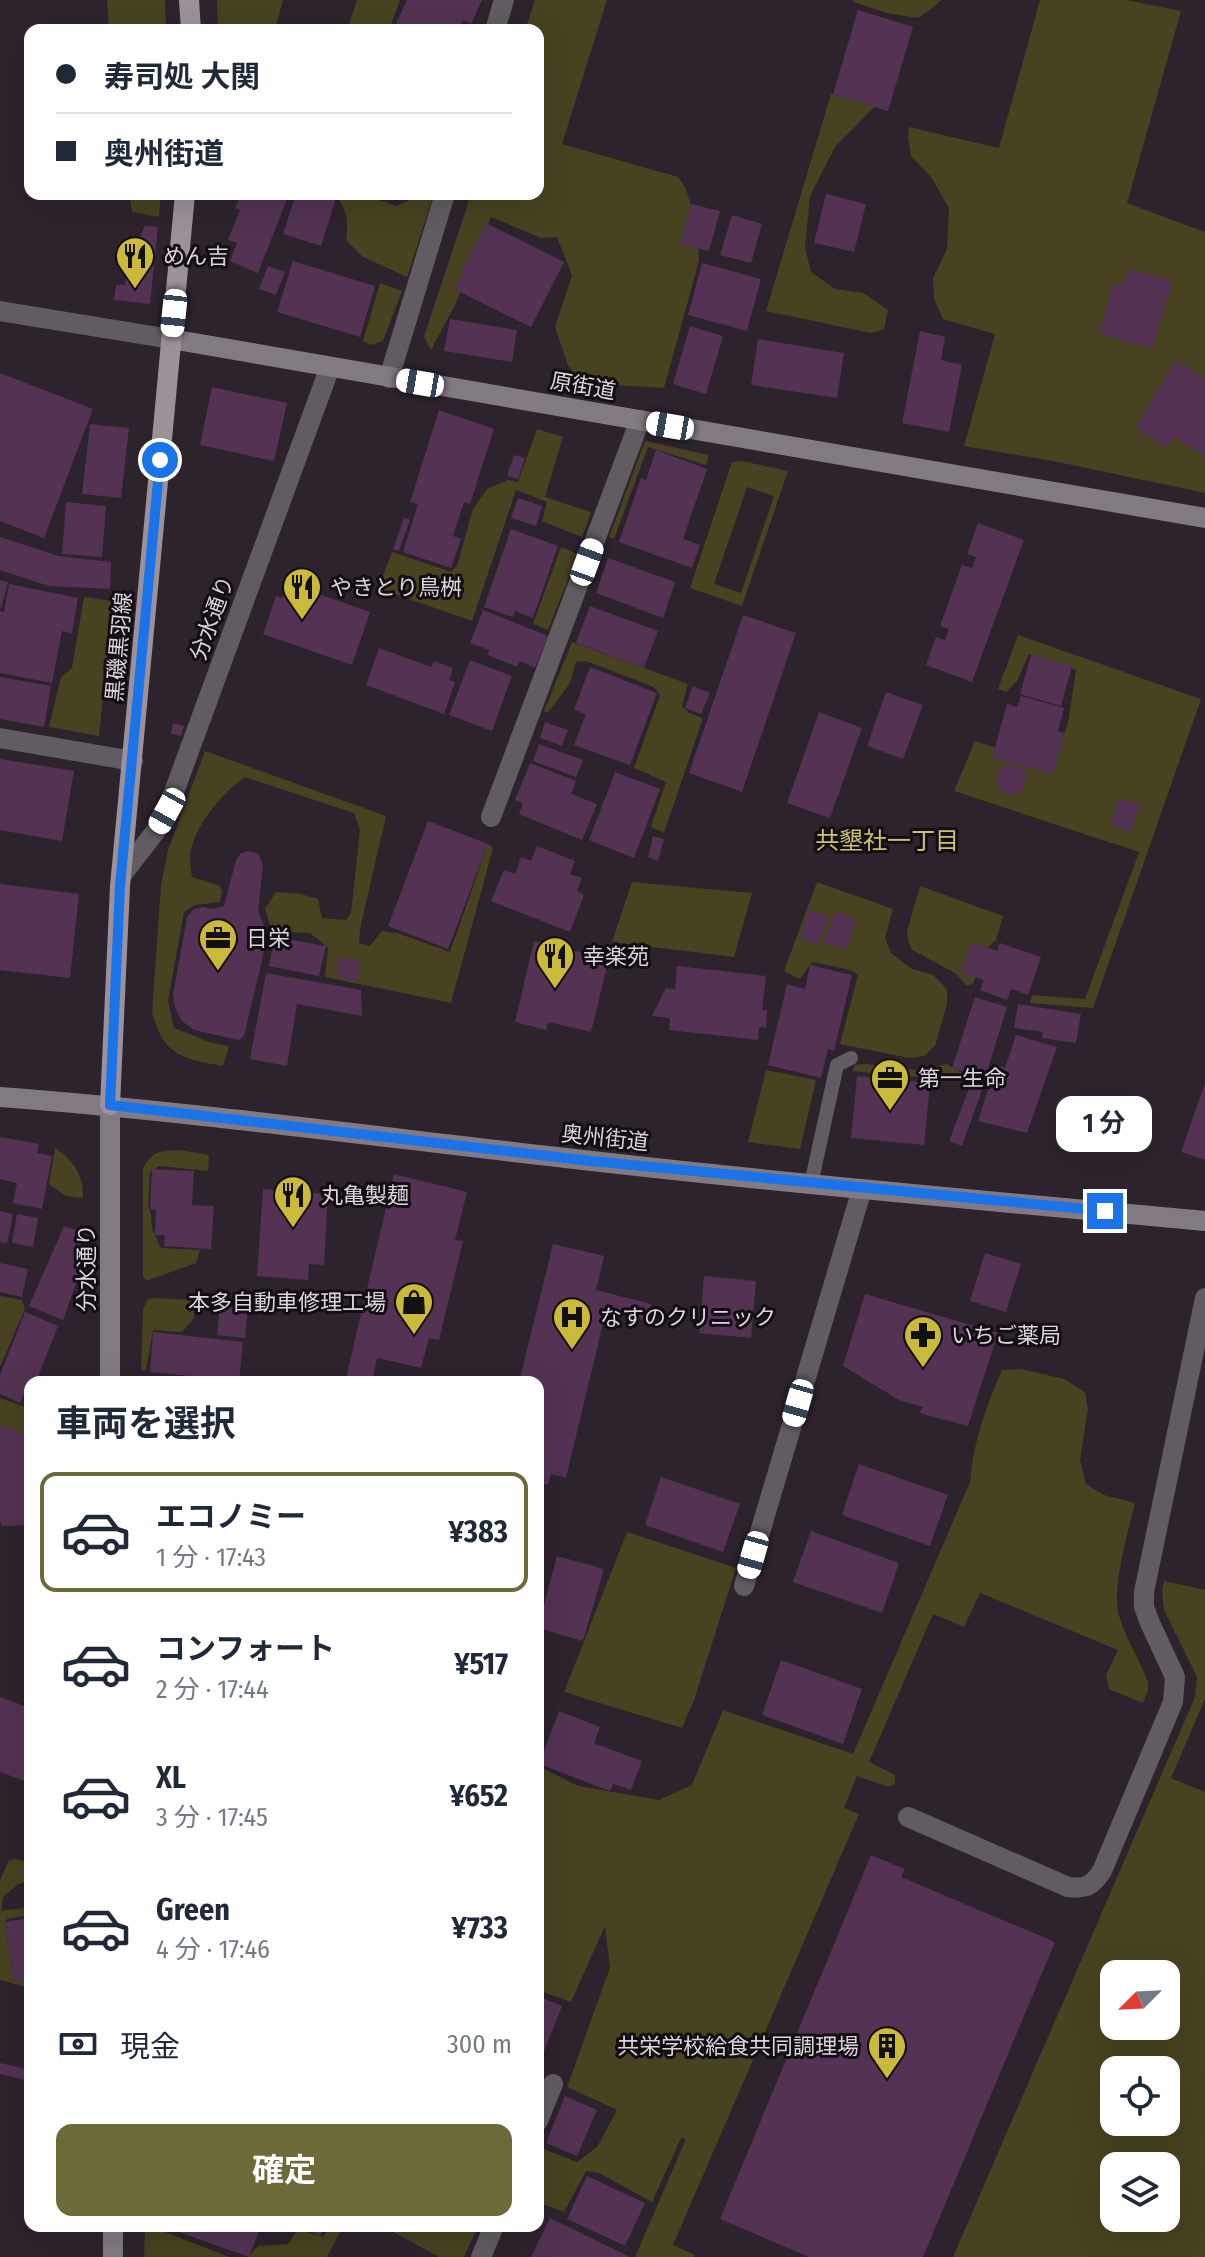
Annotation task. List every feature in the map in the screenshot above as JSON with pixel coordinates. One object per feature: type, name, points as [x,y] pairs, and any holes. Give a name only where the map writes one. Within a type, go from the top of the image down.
[{"type":"main road","points":[[189,0],[191,24]]},
{"type":"main road","name":"黒磯黒羽線","points":[[110,1105],[121,876],[184,200]]},
{"type":"street","points":[[497,24],[504,0]]},
{"type":"street","points":[[389,378],[443,200]]},
{"type":"street","name":"原街道","points":[[1,314],[171,339],[1205,518]]},
{"type":"street","name":"分水通り","points":[[121,876],[167,811],[330,367]]},
{"type":"street","points":[[491,817],[640,420]]},
{"type":"street","points":[[0,738],[133,761]]},
{"type":"street","name":"奥州街道","points":[[0,1097],[110,1105],[811,1184],[1205,1221]]},
{"type":"street","name":"分水通り","points":[[110,1105],[110,1376]]},
{"type":"street","points":[[744,1586],[862,1189]]},
{"type":"street","points":[[908,1817],[1068,1887],[1084,1889],[1093,1884],[1102,1871],[1173,1702],[1175,1677],[1144,1607],[1144,1592],[1205,1298]]},
{"type":"street","points":[[544,2106],[553,2084]]},
{"type":"street","points":[[113,2232],[113,2257]]},
{"type":"street","points":[[481,2257],[491,2232]]},
{"type":"lane","points":[[811,1184],[837,1065],[851,1058]]},
{"type":"shaded area","points":[[107,0],[165,0],[166,24],[109,24]]},
{"type":"shaded area","points":[[217,0],[283,0],[277,24],[218,24]]},
{"type":"shaded area","points":[[357,0],[400,0],[391,24],[349,24]]},
{"type":"shaded area","points":[[535,0],[607,0],[562,144],[678,177],[686,189],[697,226],[699,261],[664,388],[580,383],[568,365],[555,327],[572,275],[557,237],[541,238],[491,217],[455,305],[431,350],[424,337],[469,200],[544,200],[544,24],[527,24]]},
{"type":"shaded area","points":[[854,0],[941,0],[918,18],[887,13]]},
{"type":"shaded area","points":[[1040,0],[1126,0],[1181,11],[1127,203],[1205,232],[1205,493],[964,446],[995,334],[943,319],[934,299],[933,278],[947,249],[949,208],[931,177],[911,156],[909,127],[999,148]]},
{"type":"shaded area","points":[[831,94],[876,105],[835,147],[810,196],[805,248],[811,272],[835,289],[863,293],[888,310],[884,329],[871,333],[766,311]]},
{"type":"shaded area","points":[[130,200],[160,200],[159,217],[132,212]]},
{"type":"shaded area","points":[[338,200],[380,200],[396,206],[410,200],[432,200],[407,277],[363,257],[346,240],[346,215]]},
{"type":"shaded area","points":[[380,283],[402,291],[383,341],[370,345],[363,341]]},
{"type":"shaded area","points":[[537,429],[563,437],[545,497],[591,512],[582,537],[542,521],[547,502],[516,490],[472,621],[378,588],[392,552],[451,572],[457,566],[473,509],[487,489],[508,480],[518,482]]},
{"type":"shaded area","points":[[645,441],[709,455],[706,465],[648,447],[614,539],[609,537]]},
{"type":"shaded area","points":[[742,461],[788,471],[742,606],[690,588],[732,462]],"holes":[[[747,487],[774,496],[741,593],[714,584]]]},
{"type":"shaded area","points":[[561,547],[578,554],[548,630],[533,624]]},
{"type":"shaded area","points":[[84,597],[113,601],[99,736],[49,727],[61,677],[72,668]]},
{"type":"shaded area","points":[[1018,635],[1201,699],[1093,1008],[1030,1003],[1032,995],[1085,999],[1139,852],[954,791],[975,741],[1052,767],[1068,723],[1076,670],[1029,654],[1017,681],[1006,692],[998,689]]},
{"type":"shaded area","points":[[572,642],[688,684],[682,706],[689,713],[703,718],[664,833],[651,827],[666,782],[634,768],[660,695],[654,687],[586,661],[576,662],[570,683],[548,713],[544,711]]},
{"type":"shaded area","points":[[205,751],[386,816],[359,943],[370,946],[382,931],[397,933],[450,952],[488,844],[493,848],[451,1003],[325,977],[328,948],[310,933],[275,932],[271,928],[265,909],[276,892],[318,899],[322,918],[346,920],[351,913],[360,830],[354,813],[245,777],[210,812],[192,846],[192,877],[220,886],[222,892],[220,902],[195,905],[184,912],[168,1001],[174,1028],[212,1043],[229,1046],[223,1066],[197,1061],[169,1047],[152,1013],[161,885],[168,850]]},
{"type":"shaded area","points":[[632,882],[752,893],[734,957],[612,942]]},
{"type":"shaded area","points":[[817,882],[893,909],[885,938],[891,953],[912,969],[933,975],[947,989],[947,1004],[935,1046],[924,1056],[909,1058],[840,1044],[858,975],[850,970],[812,962],[800,979],[784,971]]},
{"type":"shaded area","points":[[920,886],[1003,916],[996,940],[981,954],[974,983],[967,986],[955,973],[912,950],[907,931]]},
{"type":"shaded area","points":[[947,1064],[982,1081],[852,1071],[855,1065],[917,1070]]},
{"type":"shaded area","points":[[766,1070],[816,1080],[800,1149],[748,1142]]},
{"type":"shaded area","points":[[55,1148],[76,1169],[82,1182],[83,1198],[66,1196],[49,1184]]},
{"type":"shaded area","points":[[180,1150],[209,1155],[208,1171],[159,1166],[150,1172],[148,1205],[152,1229],[161,1248],[200,1250],[196,1263],[146,1281],[143,1276],[143,1169],[157,1153]]},
{"type":"shaded area","points":[[0,1296],[22,1300],[25,1309],[0,1367]]},
{"type":"shaded area","points":[[148,1299],[194,1300],[194,1318],[182,1332],[153,1330],[146,1370],[141,1370],[143,1309]]},
{"type":"shaded area","points":[[1021,1369],[1064,1379],[1085,1392],[1088,1409],[1080,1460],[1086,1484],[1104,1495],[1135,1503],[1121,1562],[1117,1607],[1148,1682],[1143,1703],[1109,1689],[1106,1675],[1118,1650],[980,1593],[964,1627],[933,1614],[869,1762],[895,1775],[895,1784],[889,1787],[857,1776],[844,1808],[859,1814],[673,2245],[695,2255],[635,2257],[686,2139],[681,2138],[652,2202],[599,2173],[586,2171],[564,2212],[544,2204],[544,2149],[577,2162],[597,2147],[617,2110],[567,2087],[610,1968],[605,1926],[571,2002],[544,1992],[544,1769],[578,1786],[659,1800],[692,1785],[723,1710],[853,1754],[970,1482],[981,1425],[1002,1370]]},
{"type":"shaded area","points":[[0,1398],[24,1407],[24,1436],[0,1426]]},
{"type":"shaded area","points":[[627,1532],[736,1568],[694,1700],[682,1728],[564,1692]]},
{"type":"shaded area","points":[[1164,1581],[1205,1590],[1205,1699],[1171,1778],[1205,1792],[1205,2257],[953,2257],[1195,1697],[1197,1677],[1164,1610]]},
{"type":"shaded area","points":[[9,1860],[24,1861],[24,1882],[3,1897],[1,1911],[24,1908],[24,1916],[5,1922],[14,1981],[24,1980],[24,1986],[0,1980],[0,1880]]},
{"type":"shaded area","points":[[145,2232],[165,2232],[229,2257],[144,2257]]},
{"type":"shaded area","points":[[296,2232],[323,2237],[327,2232],[340,2232],[327,2257],[248,2257],[258,2246],[288,2244]]},
{"type":"shaded area","points":[[393,2232],[475,2232],[464,2257],[439,2257]]},
{"type":"building","points":[[407,0],[482,0],[471,24],[463,20],[461,24],[396,24]]},
{"type":"building","points":[[858,10],[913,27],[888,111],[833,94]]},
{"type":"building","points":[[826,194],[866,204],[854,252],[814,243]]},
{"type":"building","points":[[238,200],[287,200],[258,273],[230,261],[237,243],[228,240],[240,210],[235,208]]},
{"type":"building","points":[[294,200],[335,200],[321,246],[283,234]]},
{"type":"building","points":[[691,204],[720,211],[709,251],[680,244]]},
{"type":"building","points":[[732,215],[762,224],[751,263],[720,255]]},
{"type":"building","points":[[486,223],[564,262],[531,327],[454,289]]},
{"type":"building","points":[[145,226],[158,227],[150,304],[114,300],[116,285],[125,285],[129,259]]},
{"type":"building","points":[[293,261],[375,286],[360,337],[277,312]]},
{"type":"building","points":[[702,263],[761,279],[747,331],[688,315]]},
{"type":"building","points":[[268,266],[285,272],[276,295],[259,289]]},
{"type":"building","points":[[1129,268],[1172,281],[1152,349],[1099,333],[1114,283],[1124,286]]},
{"type":"building","points":[[450,319],[517,330],[512,362],[444,351]]},
{"type":"building","points":[[690,326],[723,336],[706,394],[673,384]]},
{"type":"building","points":[[920,331],[945,337],[941,360],[962,365],[949,432],[902,423]]},
{"type":"building","points":[[758,339],[844,353],[837,398],[751,385]]},
{"type":"building","points":[[1176,360],[1205,378],[1205,456],[1174,437],[1167,447],[1135,428]]},
{"type":"building","points":[[0,373],[93,409],[44,538],[0,521]]},
{"type":"building","points":[[212,387],[287,403],[274,461],[200,445]]},
{"type":"building","points":[[439,410],[494,429],[470,504],[464,502],[453,536],[461,539],[451,568],[403,552],[418,504],[410,502]]},
{"type":"building","points":[[90,424],[129,428],[121,498],[82,494]]},
{"type":"building","points":[[656,450],[707,469],[683,539],[700,545],[692,568],[619,542],[641,478],[646,480]]},
{"type":"building","points":[[514,455],[525,458],[518,479],[507,476]]},
{"type":"building","points":[[518,498],[542,506],[536,526],[511,518]]},
{"type":"building","points":[[66,502],[106,506],[102,557],[62,554]]},
{"type":"building","points":[[404,518],[410,520],[399,551],[393,549]]},
{"type":"building","points":[[978,523],[1024,540],[972,682],[926,665],[936,637],[945,640],[949,629],[940,626],[962,565],[972,568],[976,557],[967,554]]},
{"type":"building","points":[[511,529],[558,546],[533,618],[515,611],[513,617],[484,607]]},
{"type":"building","points":[[0,537],[59,556],[111,562],[110,589],[49,586],[0,570]]},
{"type":"building","points":[[608,558],[675,582],[663,618],[596,593]]},
{"type":"building","points":[[0,580],[8,582],[1,608],[0,607]]},
{"type":"building","points":[[287,583],[370,612],[352,665],[263,634],[276,596],[282,598]]},
{"type":"building","points":[[9,584],[78,598],[72,633],[62,631],[52,683],[0,673],[0,611],[4,612]]},
{"type":"building","points":[[590,606],[658,631],[644,668],[576,643]]},
{"type":"building","points":[[483,610],[548,636],[535,668],[520,661],[517,667],[488,655],[489,650],[470,643]]},
{"type":"building","points":[[743,615],[796,633],[742,792],[689,773]]},
{"type":"building","points":[[379,648],[431,667],[434,661],[453,668],[449,680],[455,682],[444,714],[366,685]]},
{"type":"building","points":[[1031,655],[1072,666],[1061,706],[1020,694]]},
{"type":"building","points":[[470,660],[512,676],[492,731],[449,715]]},
{"type":"building","points":[[590,667],[657,693],[630,765],[574,745],[586,714],[574,710]]},
{"type":"building","points":[[0,677],[51,686],[44,727],[0,719]]},
{"type":"building","points":[[693,686],[710,693],[701,714],[685,708]]},
{"type":"building","points":[[886,692],[923,705],[903,759],[867,746]]},
{"type":"building","points":[[1021,696],[1064,708],[1058,731],[1064,733],[1053,774],[992,758],[1007,704],[1017,707]]},
{"type":"building","points":[[819,712],[862,728],[830,818],[787,803]]},
{"type":"building","points":[[545,722],[568,730],[562,746],[540,738]]},
{"type":"building","points":[[173,723],[184,726],[181,736],[171,734]]},
{"type":"building","points":[[539,744],[583,760],[576,777],[533,761]]},
{"type":"building","points":[[0,759],[74,771],[62,841],[0,830]]},
{"type":"building","points":[[530,763],[576,781],[571,794],[597,804],[582,840],[519,814],[523,803],[515,800]]},
{"type":"building","points":[[1011,765],[1017,766],[1025,774],[1025,786],[1017,794],[1011,795],[1005,794],[997,786],[996,780],[997,774],[1005,766]]},
{"type":"building","points":[[615,772],[660,789],[634,858],[589,840]]},
{"type":"building","points":[[1119,798],[1140,805],[1131,832],[1110,825]]},
{"type":"building","points":[[428,821],[488,844],[448,949],[388,926]]},
{"type":"building","points":[[653,836],[664,839],[658,861],[648,857]]},
{"type":"building","points":[[537,846],[575,861],[570,874],[582,878],[577,891],[584,895],[570,932],[491,901],[504,870],[515,874],[521,857],[531,861]]},
{"type":"building","points":[[247,851],[258,853],[263,865],[258,912],[267,939],[244,1036],[239,1040],[194,1030],[182,1021],[173,995],[187,917],[194,909],[224,906],[236,860]]},
{"type":"building","points":[[0,884],[79,894],[70,978],[0,970]]},
{"type":"building","points":[[808,910],[828,915],[819,945],[800,939]]},
{"type":"building","points":[[835,911],[856,918],[846,950],[824,943]]},
{"type":"building","points":[[275,937],[326,946],[319,976],[269,966]]},
{"type":"building","points":[[534,941],[609,959],[591,1032],[548,1022],[546,1030],[515,1022]]},
{"type":"building","points":[[972,942],[997,951],[1000,943],[1041,957],[1028,995],[1011,989],[1007,1000],[980,990],[984,980],[961,972]]},
{"type":"building","points":[[339,957],[361,962],[357,981],[336,977]]},
{"type":"building","points":[[810,965],[852,975],[834,1051],[828,1049],[821,1078],[768,1065],[787,984],[805,989]]},
{"type":"building","points":[[677,966],[766,976],[762,1010],[767,1010],[766,1028],[759,1027],[758,1040],[669,1030],[670,1018],[652,1016],[666,988],[675,989]]},
{"type":"building","points":[[266,973],[361,990],[362,1016],[297,1004],[287,1066],[250,1059]]},
{"type":"building","points":[[975,997],[1007,1007],[985,1078],[952,1068]]},
{"type":"building","points":[[1018,1004],[1081,1014],[1076,1043],[1042,1038],[1043,1032],[1014,1028]]},
{"type":"building","points":[[1016,1035],[1057,1047],[1027,1133],[978,1121],[996,1065],[1005,1068]]},
{"type":"building","points":[[857,1076],[930,1083],[924,1145],[851,1138]]},
{"type":"building","points":[[1205,1083],[1205,1160],[1181,1152]]},
{"type":"building","points":[[970,1086],[982,1090],[962,1146],[949,1141]]},
{"type":"building","points":[[0,1137],[39,1144],[37,1153],[52,1156],[42,1209],[13,1203],[17,1183],[0,1179]]},
{"type":"building","points":[[152,1169],[194,1171],[192,1205],[214,1206],[211,1249],[164,1246],[165,1235],[155,1235],[156,1210],[150,1209]]},
{"type":"building","points":[[394,1174],[467,1192],[455,1240],[463,1241],[439,1340],[429,1338],[421,1368],[377,1358],[373,1376],[346,1376]]},
{"type":"building","name":"丸亀製麺","points":[[263,1189],[328,1194],[324,1265],[309,1264],[308,1280],[257,1276]]},
{"type":"building","points":[[0,1211],[13,1214],[7,1243],[0,1242]]},
{"type":"building","points":[[17,1214],[38,1218],[33,1247],[12,1243]]},
{"type":"building","points":[[64,1226],[80,1231],[82,1267],[63,1320],[29,1306]]},
{"type":"building","points":[[553,1244],[604,1256],[596,1290],[651,1304],[647,1321],[606,1311],[566,1478],[551,1474],[548,1485],[544,1484],[544,1376],[520,1376]]},
{"type":"building","points":[[985,1253],[1021,1264],[1006,1312],[970,1301]]},
{"type":"building","points":[[0,1263],[28,1269],[22,1297],[0,1292]]},
{"type":"building","points":[[704,1276],[756,1281],[751,1338],[699,1333]]},
{"type":"building","points":[[865,1294],[998,1333],[968,1426],[919,1413],[923,1407],[899,1400],[843,1366]]},
{"type":"building","points":[[220,1306],[248,1308],[245,1338],[217,1335]]},
{"type":"building","points":[[25,1312],[58,1326],[38,1376],[24,1376],[24,1393],[20,1403],[0,1394],[0,1375]]},
{"type":"building","points":[[153,1332],[243,1342],[240,1376],[150,1372]]},
{"type":"building","points":[[0,1427],[7,1427],[24,1436],[24,1525],[2,1526]]},
{"type":"building","points":[[859,1464],[948,1495],[930,1546],[842,1515]]},
{"type":"building","points":[[661,1477],[740,1504],[723,1552],[645,1525]]},
{"type":"building","points":[[811,1531],[899,1563],[882,1613],[793,1582]]},
{"type":"building","points":[[557,1556],[604,1569],[583,1641],[544,1630],[544,1605]]},
{"type":"building","points":[[781,1660],[862,1689],[843,1744],[762,1715]]},
{"type":"building","points":[[0,1697],[24,1706],[24,1781],[0,1772]]},
{"type":"building","points":[[559,1711],[600,1727],[594,1743],[642,1761],[631,1790],[613,1784],[610,1791],[544,1766],[544,1751]]},
{"type":"building","name":"共栄学校給食共同調理場","points":[[871,1855],[905,1869],[901,1877],[1055,1942],[923,2257],[809,2257],[720,2219]]},
{"type":"building","points":[[24,1919],[24,1980],[14,1981],[5,1922]]},
{"type":"building","points":[[544,1998],[562,2006],[544,2051]]},
{"type":"building","points":[[0,2063],[24,2069],[24,2080],[0,2074]]},
{"type":"building","points":[[565,2096],[597,2110],[577,2156],[546,2143]]},
{"type":"building","points":[[587,2176],[645,2203],[625,2246],[567,2219]]},
{"type":"building","points":[[550,2218],[630,2257],[531,2257]]},
{"type":"building","points":[[179,2232],[259,2232],[249,2257]]},
{"type":"place","name":"めん吉","points":[[135,290]]},
{"type":"place","name":"やきとり鳥桝","points":[[302,621]]},
{"type":"place","name":"日栄","points":[[218,972]]},
{"type":"place","name":"幸楽苑","points":[[555,990]]},
{"type":"place","name":"第一生命","points":[[890,1112]]},
{"type":"place","name":"丸亀製麺","points":[[293,1229]]},
{"type":"place","name":"本多自動車修理工場","points":[[414,1336]]},
{"type":"place","name":"なすのクリニック","points":[[572,1351]]},
{"type":"place","name":"いちご薬局","points":[[923,1369]]},
{"type":"place","name":"共栄学校給食共同調理場","points":[[887,2080]]},
{"type":"district","name":"共墾社一丁目","points":[[887,841]]},
{"type":"route","points":[[160,460],[120,886],[110,1105],[591,1161],[1105,1211]]}]
